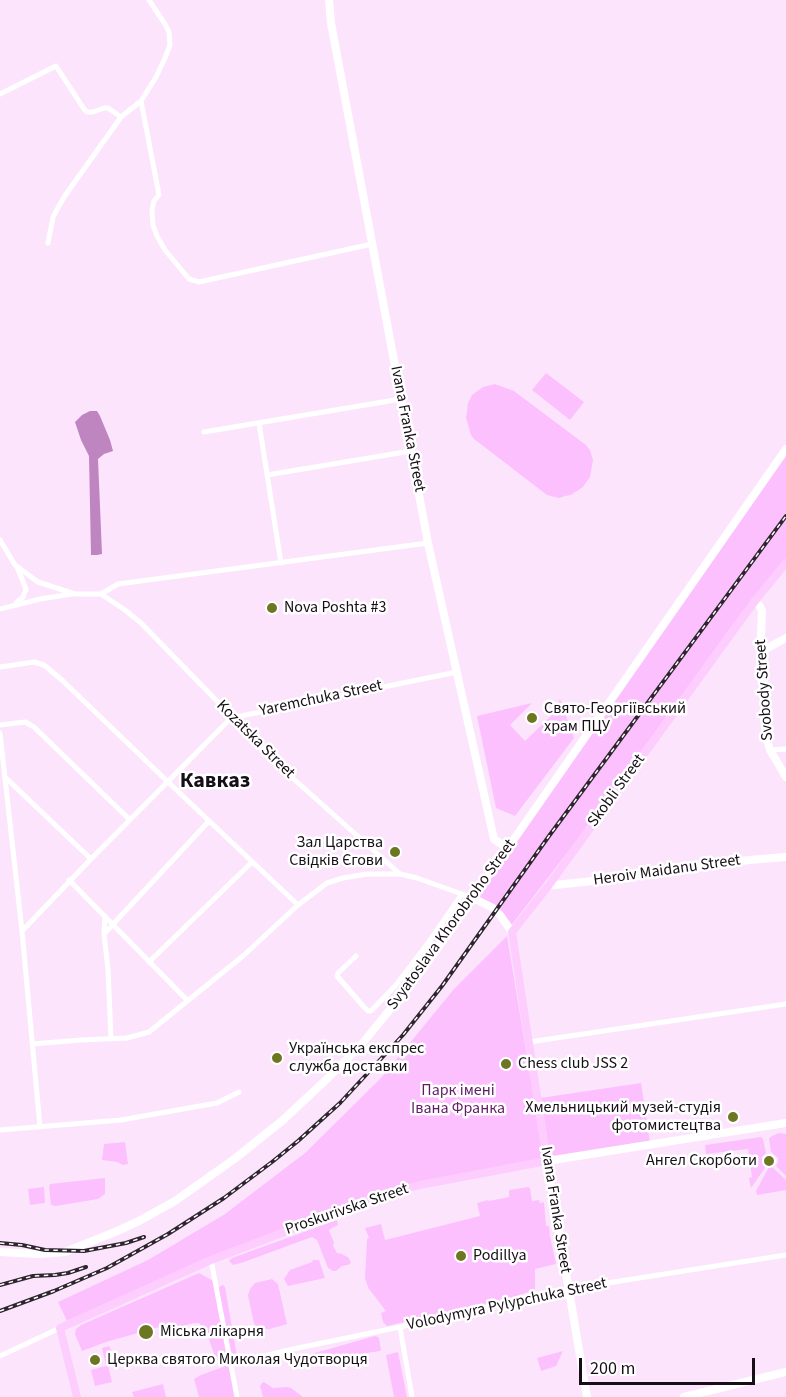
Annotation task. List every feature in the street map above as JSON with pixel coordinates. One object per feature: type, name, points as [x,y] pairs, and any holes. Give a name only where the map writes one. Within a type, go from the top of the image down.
[{"type":"main road","name":"Ivana Franka Street","points":[[329,0],[331,23],[428,543],[494,839],[508,849]]},
{"type":"main road","name":"Svyatoslava Khorobroho Street","points":[[0,1252],[44,1254],[64,1252],[139,1221],[175,1201],[233,1160],[304,1101],[362,1044],[422,970],[786,449]]},
{"type":"main road","name":"Skobli Street","points":[[512,932],[549,885],[755,601],[786,563]]},
{"type":"main road","name":"Svobody Street","points":[[755,601],[762,611],[765,730],[770,750],[786,777]]},
{"type":"main road","points":[[762,651],[786,638]]},
{"type":"main road","name":"Heroiv Maidanu Street","points":[[549,885],[649,875],[749,860],[786,857]]},
{"type":"main road","points":[[473,898],[486,904],[500,915],[512,932]]},
{"type":"main road","name":"Ivana Franka Street","points":[[512,932],[547,1161],[587,1397]]},
{"type":"main road","name":"Proskurivska Street","points":[[60,1328],[212,1260],[374,1198],[420,1185],[547,1161],[786,1123]]},
{"type":"main road","points":[[60,1328],[77,1397]]},
{"type":"main road","points":[[684,1397],[786,1372]]},
{"type":"street","points":[[48,243],[53,217],[64,197],[121,117],[141,101],[165,58],[170,45],[169,32],[149,0]]},
{"type":"street","points":[[0,94],[56,66],[87,112],[108,108],[121,117]]},
{"type":"street","points":[[141,101],[159,195],[154,201],[152,210],[153,225],[170,257],[189,279],[199,282],[372,244]]},
{"type":"street","points":[[204,432],[401,399]]},
{"type":"street","points":[[259,423],[281,563]]},
{"type":"street","points":[[267,475],[411,451]]},
{"type":"street","points":[[0,540],[15,565],[28,597],[38,600]]},
{"type":"street","points":[[0,609],[15,604],[75,594],[101,594],[118,584],[428,543]]},
{"type":"street","points":[[15,565],[40,582],[75,594]]},
{"type":"street","points":[[15,604],[23,597],[30,582],[40,582]]},
{"type":"street","points":[[38,600],[44,595],[45,590],[40,582]]},
{"type":"street","name":"Kozatska Street","points":[[101,594],[141,623],[287,773],[400,874],[473,898]]},
{"type":"street","points":[[0,667],[34,662],[44,664],[298,905]]},
{"type":"street","name":"Yaremchuka Street","points":[[231,718],[457,672]]},
{"type":"street","points":[[22,931],[90,858],[231,718]]},
{"type":"street","points":[[0,725],[25,722],[34,727],[129,819]]},
{"type":"street","points":[[0,733],[22,931],[40,1127]]},
{"type":"street","points":[[770,750],[786,749]]},
{"type":"street","points":[[6,779],[90,858]]},
{"type":"street","points":[[105,934],[209,821]]},
{"type":"street","points":[[149,962],[252,862]]},
{"type":"street","points":[[32,1044],[127,1038],[149,1032],[243,956],[298,905],[327,883],[367,874],[400,874]]},
{"type":"street","points":[[69,880],[187,1000]]},
{"type":"street","points":[[356,956],[337,976],[364,1007],[371,1011],[396,985],[462,894]]},
{"type":"street","points":[[105,916],[111,1039]]},
{"type":"street","points":[[529,1042],[786,1004]]},
{"type":"street","points":[[0,1131],[121,1120],[178,1111],[217,1103],[238,1092]]},
{"type":"street","name":"Volodymyra Pylypchuka Street","points":[[231,1364],[568,1290],[786,1255]]},
{"type":"street","points":[[212,1260],[237,1397]]},
{"type":"street","name":"Proskurivska Street","points":[[0,1356],[60,1328]]},
{"type":"street","points":[[400,1328],[412,1397]]},
{"type":"green space","points":[[546,373],[584,402],[570,420],[532,390]]},
{"type":"green space","points":[[495,384],[514,391],[586,445],[593,460],[590,477],[583,487],[571,495],[559,498],[547,495],[474,439],[466,418],[468,403],[472,395],[483,387]]},
{"type":"green space","points":[[786,453],[786,559],[740,615],[574,844],[510,927],[477,897]]},
{"type":"green space","points":[[560,699],[574,738],[515,816],[496,808],[477,716],[532,703],[510,725],[525,741],[551,716]]},
{"type":"green space","name":"Парк імені Івана Франка","points":[[507,936],[544,1159],[373,1195],[67,1321],[58,1302],[148,1260],[225,1214],[305,1153],[382,1077],[454,989]]},
{"type":"green space","points":[[641,1083],[650,1142],[549,1158],[540,1098]]},
{"type":"green space","points":[[779,1133],[786,1134],[786,1176],[776,1166],[778,1158],[771,1152],[769,1138]]},
{"type":"green space","points":[[761,1137],[766,1153],[762,1157],[765,1168],[751,1188],[749,1178],[752,1177],[748,1149],[706,1154],[705,1145]]},
{"type":"green space","points":[[125,1142],[128,1164],[102,1160],[104,1144]]},
{"type":"green space","points":[[770,1165],[786,1180],[786,1190],[757,1195],[756,1191]]},
{"type":"green space","points":[[105,1178],[105,1194],[98,1199],[51,1205],[50,1184]]},
{"type":"green space","points":[[44,1187],[45,1203],[30,1205],[28,1189]]},
{"type":"green space","name":"Podillya","points":[[528,1187],[532,1201],[544,1202],[546,1226],[549,1226],[549,1236],[556,1264],[535,1269],[535,1290],[507,1299],[387,1326],[383,1322],[381,1313],[386,1311],[369,1289],[365,1279],[367,1239],[369,1238],[365,1228],[381,1224],[385,1240],[480,1216],[477,1203],[509,1197],[509,1190]]},
{"type":"green space","points":[[337,1220],[338,1225],[329,1231],[334,1242],[333,1246],[337,1253],[349,1258],[351,1263],[336,1271],[328,1268],[317,1240],[312,1237],[244,1262],[233,1265],[229,1261],[232,1258]]},
{"type":"green space","points":[[313,1260],[319,1260],[325,1278],[288,1286],[284,1279],[290,1270]]},
{"type":"green space","points":[[199,1273],[215,1282],[217,1288],[223,1285],[225,1287],[236,1358],[216,1360],[206,1330],[199,1323],[173,1329],[170,1324],[82,1351],[75,1334],[76,1329],[81,1325]]},
{"type":"green space","points":[[272,1279],[278,1284],[287,1324],[270,1329],[258,1329],[254,1324],[248,1295],[255,1283]]},
{"type":"green space","points":[[375,1336],[379,1338],[380,1351],[301,1365],[296,1360],[297,1358]]},
{"type":"green space","points":[[109,1346],[114,1355],[107,1361],[112,1382],[95,1386],[91,1370],[106,1366],[102,1348]]},
{"type":"green space","points":[[563,1351],[556,1366],[541,1371],[537,1358]]},
{"type":"green space","points":[[398,1352],[407,1397],[394,1397],[386,1355]]},
{"type":"green space","points":[[231,1364],[237,1397],[199,1397],[194,1379]]},
{"type":"green space","points":[[264,1382],[273,1388],[291,1388],[303,1397],[263,1397],[260,1386]]},
{"type":"green space","points":[[163,1384],[166,1397],[134,1397],[132,1392]]},
{"type":"shaded area","points":[[90,411],[97,411],[100,416],[113,451],[98,459],[102,554],[97,555],[91,555],[89,456],[75,422]]},
{"type":"railway","points":[[0,1311],[107,1268],[168,1234],[224,1198],[272,1162],[340,1103],[403,1035],[442,986],[549,836],[786,516]]},
{"type":"railway","points":[[0,1243],[45,1250],[84,1251],[144,1237]]},
{"type":"railway","points":[[0,1285],[33,1276],[68,1273],[86,1267]]},
{"type":"place","name":"Nova Poshta #3","points":[[272,608]]},
{"type":"place","name":"Свято-Георгіївський храм ПЦУ","points":[[532,718]]},
{"type":"place","name":"Зал Царства Свідків Єгови","points":[[395,852]]},
{"type":"place","name":"Українська експрес служба доставки","points":[[277,1058]]},
{"type":"place","name":"Chess club JSS 2","points":[[506,1064]]},
{"type":"place","name":"Хмельницький музей-студія фотомистецтва","points":[[733,1117]]},
{"type":"place","name":"Ангел Скорботи","points":[[769,1161]]},
{"type":"place","name":"Podillya","points":[[461,1256]]},
{"type":"place","name":"Міська лікарня","points":[[146,1332]]},
{"type":"place","name":"Церква святого Миколая Чудотворця","points":[[95,1360]]},
{"type":"district","name":"Кавказ","points":[[215,782]]}]
